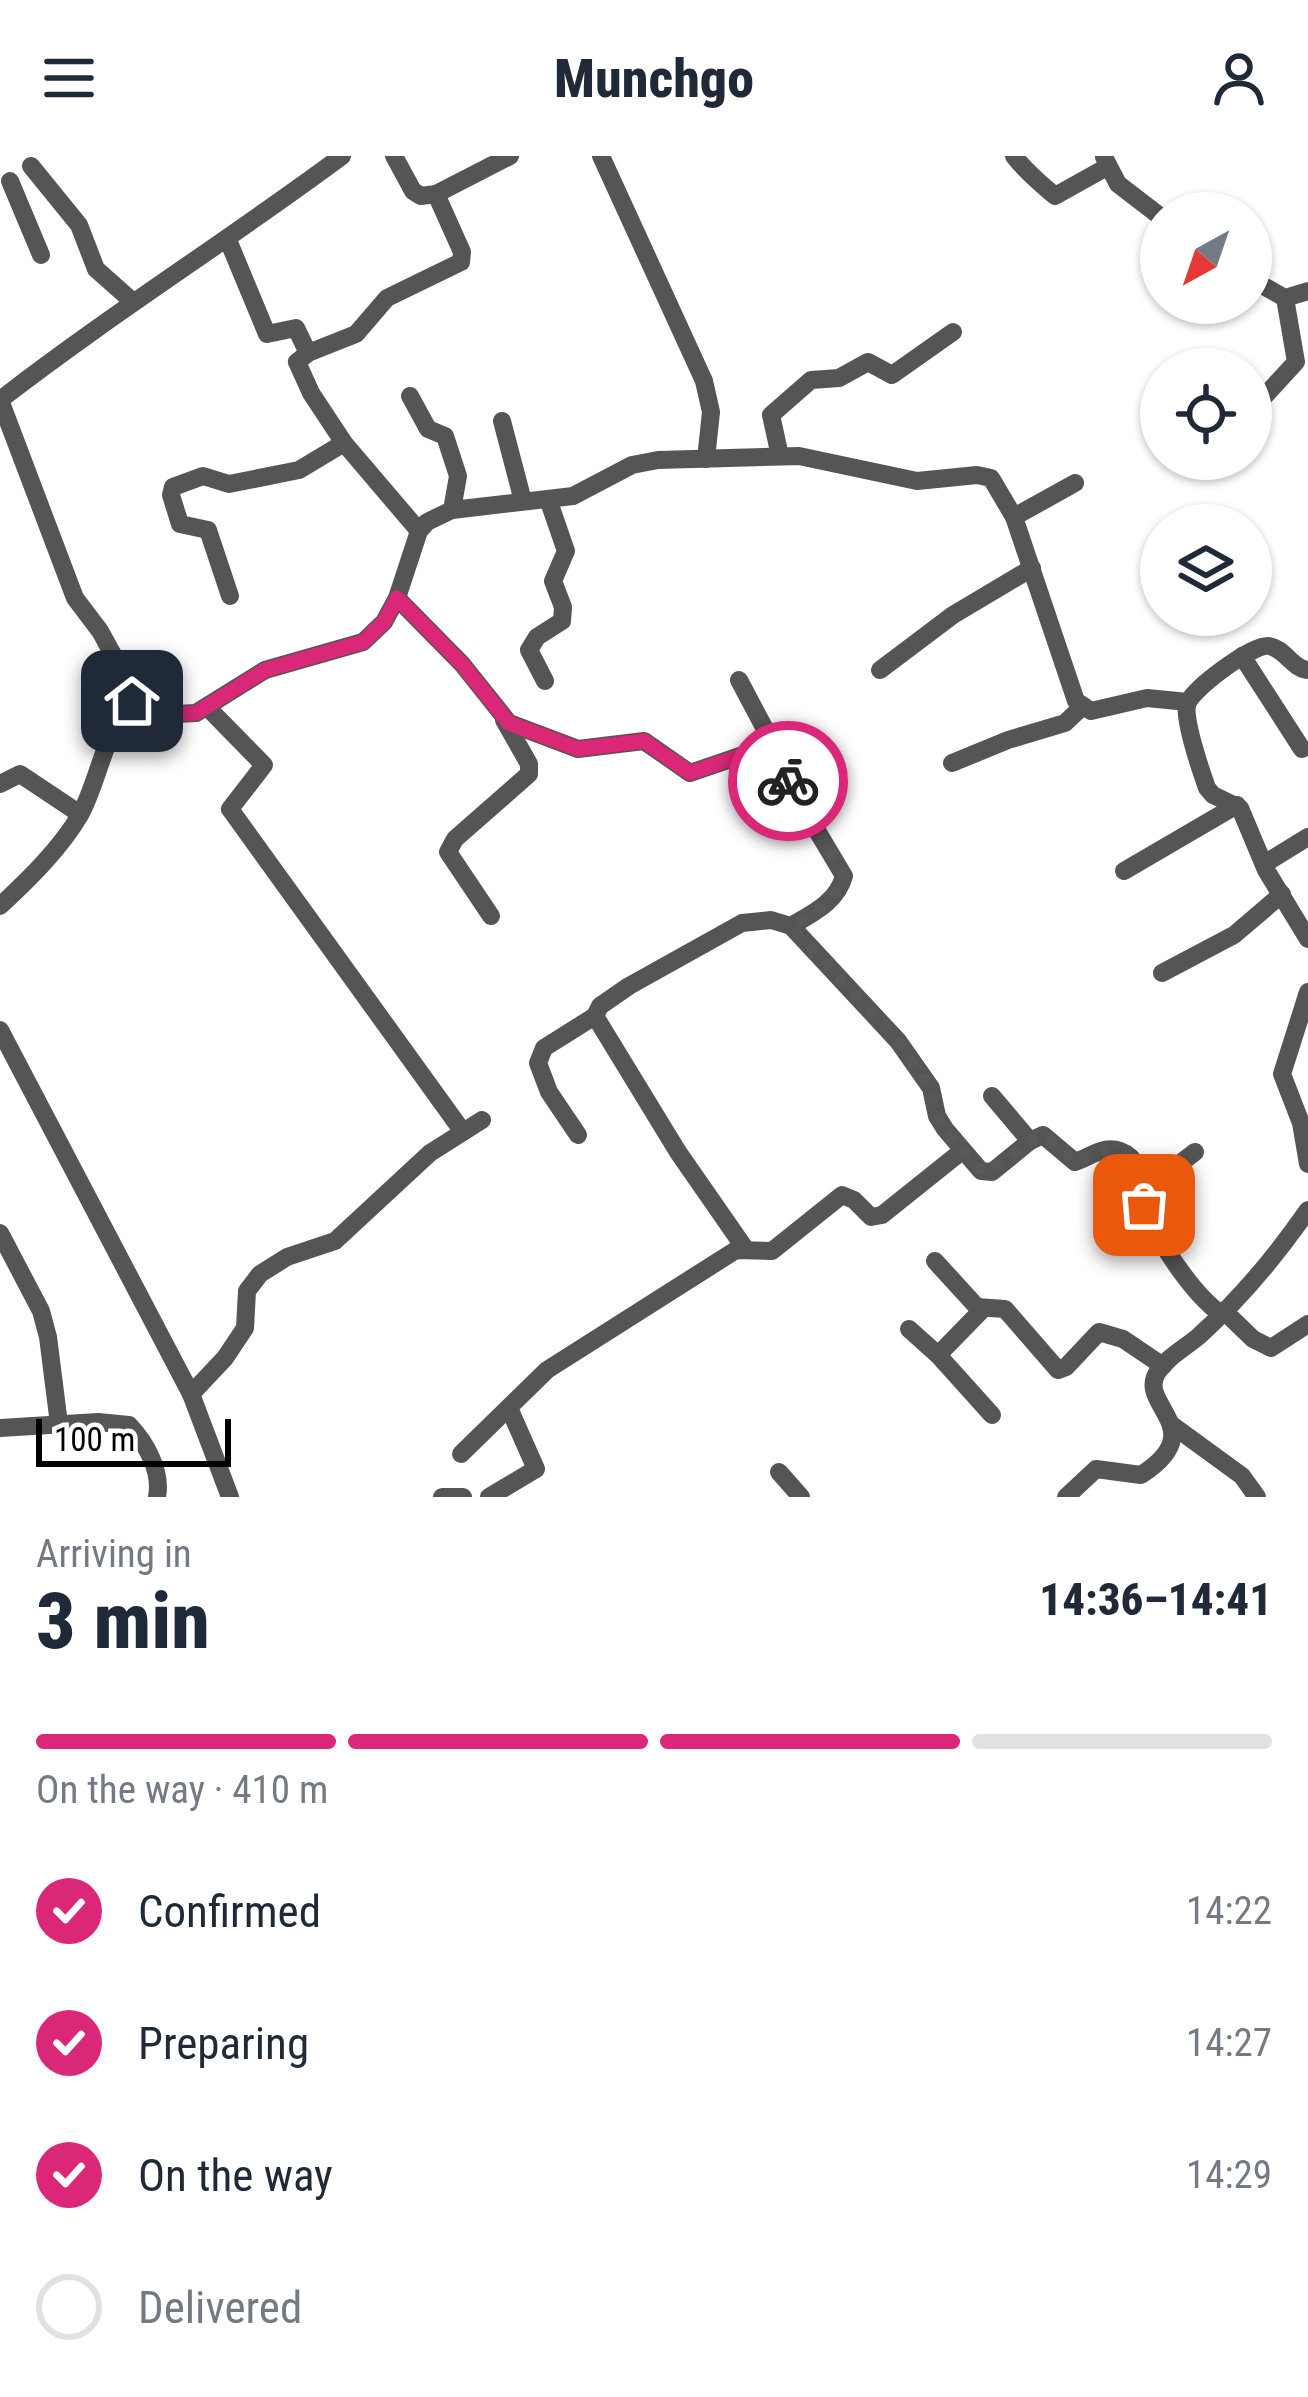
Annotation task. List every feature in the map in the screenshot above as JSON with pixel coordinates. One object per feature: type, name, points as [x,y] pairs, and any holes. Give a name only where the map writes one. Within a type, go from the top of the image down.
[{"type":"street","points":[[342,156],[228,240],[131,301],[0,400],[75,598],[100,631],[137,698],[189,715],[208,708],[265,670],[363,642],[384,622],[397,598],[418,531],[452,509],[581,494],[644,461],[780,456],[824,460],[928,482],[983,475],[996,482],[1014,517],[1071,692],[1083,706],[1099,710],[1147,698],[1187,702],[1242,656],[1266,645],[1299,669],[1308,670]]},
{"type":"street","points":[[394,156],[417,195],[436,194],[510,156]]},
{"type":"street","points":[[601,156],[704,381],[711,412],[706,459]]},
{"type":"street","points":[[1014,156],[1026,173],[1039,178],[1055,196],[1105,162],[1118,184],[1140,201]]},
{"type":"street","points":[[41,255],[5,183],[37,161],[79,225],[95,269],[131,301]]},
{"type":"street","points":[[418,531],[363,460],[344,443],[311,393],[298,359],[356,334],[381,302],[461,262],[462,252],[436,194]]},
{"type":"street","points":[[228,240],[267,334],[296,328],[308,353]]},
{"type":"street","points":[[1272,291],[1285,298],[1308,291]]},
{"type":"street","points":[[1272,388],[1296,362],[1285,298]]},
{"type":"street","points":[[780,456],[771,415],[806,383],[839,378],[868,362],[892,375],[952,332]]},
{"type":"street","points":[[410,395],[428,429],[446,436],[458,476],[452,509]]},
{"type":"street","points":[[502,421],[524,501]]},
{"type":"street","points":[[230,596],[208,530],[180,524],[173,487],[202,476],[229,484],[299,470],[344,443]]},
{"type":"street","points":[[1014,517],[1076,483]]},
{"type":"street","points":[[545,681],[529,650],[537,637],[562,621],[563,607],[553,580],[566,551],[548,499]]},
{"type":"street","points":[[880,670],[953,615],[1032,568]]},
{"type":"street","points":[[397,598],[471,675],[504,719],[530,770],[455,839],[448,852],[491,916]]},
{"type":"street","points":[[1242,656],[1302,749]]},
{"type":"street","points":[[739,680],[770,746],[844,875],[825,905],[791,926]]},
{"type":"street","points":[[0,906],[49,856],[80,814],[118,722],[137,698]]},
{"type":"street","points":[[1187,702],[1207,788],[1237,805],[1264,864],[1308,939]]},
{"type":"street","points":[[952,763],[1065,723],[1083,706]]},
{"type":"street","points":[[208,708],[264,765],[230,809],[463,1132]]},
{"type":"street","points":[[504,719],[578,749],[644,741],[690,773],[770,746]]},
{"type":"street","points":[[0,784],[20,774],[80,814]]},
{"type":"street","points":[[1124,871],[1237,805]]},
{"type":"street","points":[[1264,864],[1308,837]]},
{"type":"street","points":[[1162,973],[1234,935],[1282,894]]},
{"type":"street","points":[[578,1135],[549,1092],[538,1064],[544,1048],[595,1016],[600,1006],[629,986],[742,923],[771,920],[791,926],[898,1041],[931,1088],[937,1116],[962,1151],[986,1173],[1043,1135],[1076,1162],[1110,1148],[1126,1153],[1139,1174],[1144,1205],[1155,1228],[1196,1291],[1262,1346],[1271,1348],[1308,1324]]},
{"type":"street","points":[[1308,992],[1282,1074],[1301,1123],[1308,1165]]},
{"type":"street","points":[[595,1016],[701,1189],[744,1247]]},
{"type":"street","points":[[0,1030],[190,1394],[223,1494]]},
{"type":"street","points":[[992,1096],[1030,1141]]},
{"type":"street","points":[[190,1394],[225,1358],[245,1328],[247,1292],[260,1274],[287,1256],[335,1241],[420,1162],[482,1120]]},
{"type":"street","points":[[461,1454],[562,1359],[744,1247],[772,1251],[842,1196],[854,1200],[872,1217],[882,1215],[962,1151]]},
{"type":"street","points":[[1144,1191],[1195,1151]]},
{"type":"street","points":[[1257,1497],[1229,1466],[1172,1425],[1154,1393],[1154,1378],[1223,1313],[1274,1257],[1308,1210]]},
{"type":"street","points":[[0,1233],[6,1257],[40,1311],[49,1337],[58,1424]]},
{"type":"street","points":[[935,1261],[982,1310]]},
{"type":"street","points":[[938,1355],[982,1310],[996,1306],[1005,1309],[1058,1370],[1099,1333],[1123,1340],[1163,1366]]},
{"type":"street","points":[[908,1329],[992,1415]]},
{"type":"street","points":[[489,1497],[536,1469],[509,1408]]},
{"type":"street","points":[[0,1428],[128,1425],[144,1441],[159,1484],[157,1497]]},
{"type":"street","points":[[1066,1497],[1096,1469],[1130,1477],[1149,1470],[1170,1446],[1172,1425]]},
{"type":"street","points":[[779,1472],[801,1497]]},
{"type":"street","points":[[442,1497],[463,1497]]},
{"type":"way so far","points":[[788,781],[844,875],[825,905],[791,926],[898,1041],[931,1088],[937,1116],[954,1142],[986,1173],[1043,1135],[1076,1162],[1110,1148],[1118,1150],[1126,1153],[1139,1174],[1144,1205]]},
{"type":"route","points":[[132,701],[137,698],[176,714],[196,713],[265,670],[363,642],[384,622],[397,598],[462,664],[509,723],[578,749],[644,741],[690,773],[770,746],[788,781]]}]
